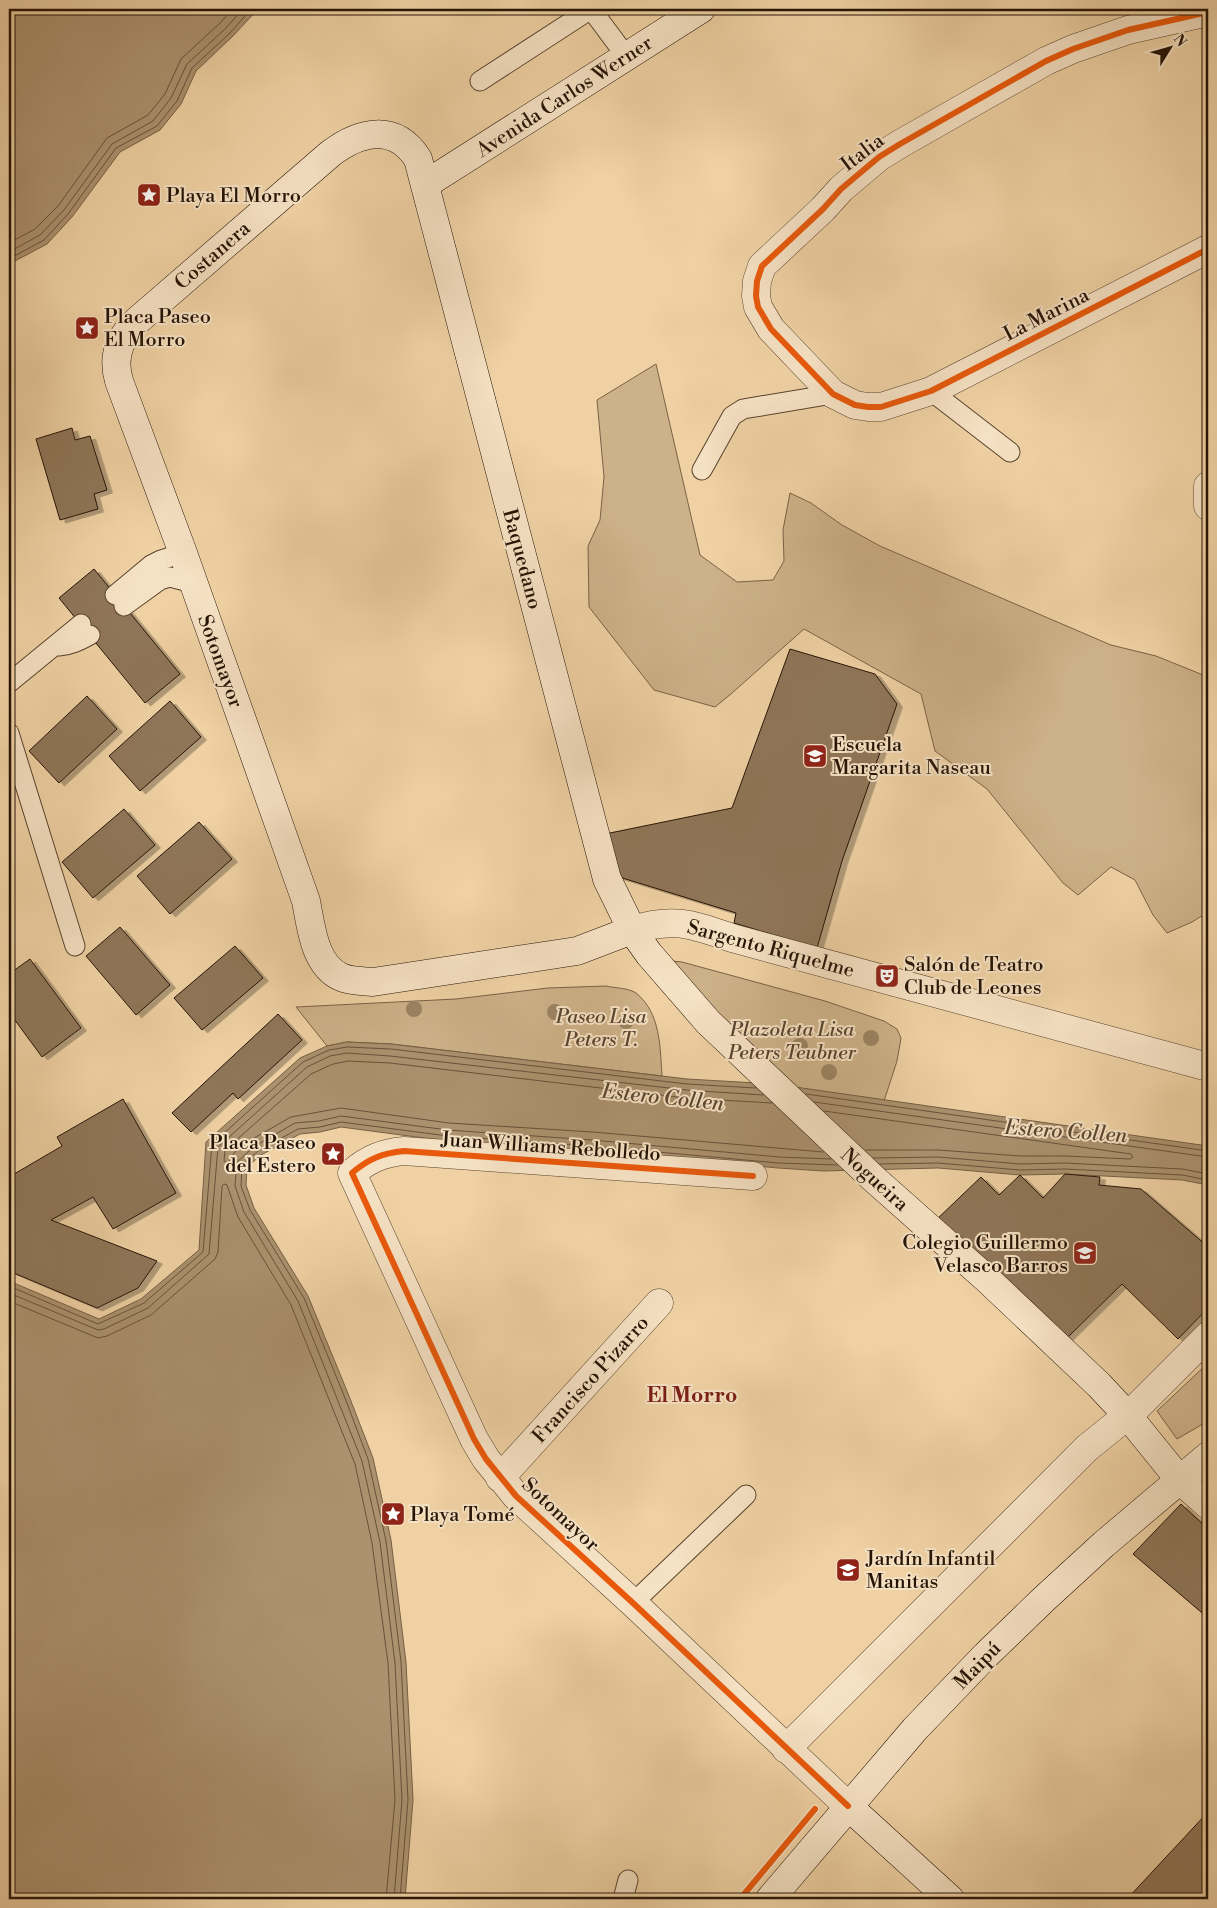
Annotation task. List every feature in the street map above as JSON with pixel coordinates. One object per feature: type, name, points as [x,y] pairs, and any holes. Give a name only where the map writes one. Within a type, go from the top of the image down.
[{"type":"main road","name":"Avenida Carlos Werner","points":[[426,184],[701,9]]},
{"type":"main road","name":"Italia","points":[[896,403],[881,407],[868,407],[849,403],[833,394],[764,319],[758,308],[756,296],[757,281],[762,266],[860,172],[900,144],[1046,61],[1073,49],[1128,30],[1208,12]]},
{"type":"main road","name":"Costanera","points":[[118,349],[122,338],[138,320],[340,146],[363,136],[385,134],[396,136],[408,146],[418,159],[426,184]]},
{"type":"main road","name":"Baquedano","points":[[426,184],[600,854],[607,879],[632,930]]},
{"type":"main road","name":"La Marina","points":[[896,403],[931,391],[1208,249]]},
{"type":"main road","name":"Sotomayor","points":[[118,349],[116,371],[119,381],[184,553],[306,901],[316,949],[332,970]]},
{"type":"main road","points":[[1208,486],[1208,506]]},
{"type":"main road","name":"Sargento Riquelme","points":[[332,970],[342,978],[372,982],[578,951],[632,930],[649,925],[675,922],[1208,1068]]},
{"type":"main road","name":"Nogueira","points":[[632,930],[649,954],[708,1022],[874,1179],[995,1286],[1099,1385],[1128,1416],[1179,1479],[1208,1506]]},
{"type":"main road","name":"Juan Williams Rebolledo","points":[[352,1173],[365,1162],[380,1155],[404,1151],[753,1176]]},
{"type":"main road","name":"Sotomayor","points":[[352,1173],[474,1439],[500,1478],[516,1496],[633,1603],[786,1749],[950,1899]]},
{"type":"main road","name":"Francisco Pizarro","points":[[500,1478],[659,1303]]},
{"type":"main road","points":[[786,1749],[1087,1448],[1128,1416],[1208,1336]]},
{"type":"main road","name":"Maipú","points":[[770,1899],[915,1729],[986,1655],[1044,1599],[1179,1479],[1208,1456]]},
{"type":"lane","points":[[480,81],[591,9],[626,56]]},
{"type":"lane","points":[[931,391],[1010,452]]},
{"type":"lane","points":[[702,470],[732,416],[743,409],[833,394]]},
{"type":"lane","points":[[184,553],[151,565],[120,600],[170,577],[193,583]]},
{"type":"lane","points":[[9,683],[53,647],[69,646],[85,629]]},
{"type":"lane","points":[[9,733],[75,946]]},
{"type":"lane","points":[[633,1603],[746,1495]]},
{"type":"lane","points":[[623,1899],[628,1880]]},
{"type":"green space","points":[[656,364],[700,555],[737,582],[773,580],[784,561],[783,530],[790,493],[811,503],[842,525],[880,546],[1111,645],[1156,656],[1208,677],[1208,912],[1192,922],[1167,933],[1153,915],[1135,880],[1111,867],[1078,895],[1063,883],[987,789],[935,751],[921,694],[804,629],[715,707],[654,690],[589,607],[588,546],[600,520],[604,477],[597,400]]},
{"type":"green space","name":"Plazoleta Lisa Peters Teubner","points":[[672,961],[682,962],[825,1001],[884,1021],[897,1029],[901,1038],[897,1061],[884,1101],[774,1084]]},
{"type":"green space","name":"Paseo Lisa Peters T.","points":[[606,986],[633,991],[644,1001],[650,1010],[658,1032],[662,1076],[391,1044],[347,1042],[327,1046],[296,1007],[456,999],[548,988]]},
{"type":"green space","points":[[1208,1363],[1208,1421],[1177,1439],[1157,1411]]},
{"type":"water","points":[[9,9],[258,9],[196,71],[181,104],[160,130],[120,152],[72,217],[47,244],[13,262],[9,267]]},
{"type":"water","name":"Estero Collen","points":[[347,1042],[391,1044],[687,1079],[774,1084],[1208,1146],[1208,1185],[1182,1180],[1065,1174],[1020,1175],[938,1168],[823,1171],[778,1168],[591,1151],[447,1141],[341,1127],[300,1134],[261,1155],[247,1167],[246,1185],[254,1208],[308,1296],[349,1396],[373,1458],[391,1540],[406,1662],[413,1800],[405,1899],[9,1899],[9,1281],[99,1319],[141,1299],[199,1250],[206,1142],[300,1058],[327,1046]]},
{"type":"building","points":[[72,428],[75,440],[90,436],[107,490],[94,494],[98,509],[60,520],[36,439]]},
{"type":"building","points":[[94,569],[180,674],[145,703],[59,598]]},
{"type":"building","name":"Escuela Margarita Naseau","points":[[790,649],[875,674],[897,704],[842,861],[817,948],[734,923],[736,913],[616,876],[605,834],[732,808]]},
{"type":"building","points":[[87,696],[117,729],[59,783],[29,751]]},
{"type":"building","points":[[170,701],[201,737],[140,791],[109,756]]},
{"type":"building","points":[[124,809],[155,845],[93,898],[62,862]]},
{"type":"building","points":[[199,822],[232,859],[170,914],[137,876]]},
{"type":"building","points":[[120,927],[170,985],[136,1015],[86,956]]},
{"type":"building","points":[[235,946],[263,978],[202,1030],[174,998]]},
{"type":"building","points":[[30,959],[81,1028],[42,1057],[9,1012],[9,974]]},
{"type":"building","points":[[278,1014],[302,1040],[238,1099],[233,1093],[191,1132],[172,1113]]},
{"type":"building","points":[[123,1099],[176,1193],[113,1229],[93,1197],[51,1220],[157,1261],[138,1288],[97,1308],[9,1271],[9,1177],[62,1146],[57,1137]]},
{"type":"building","name":"Colegio Guillermo Velasco Barros","points":[[1065,1174],[1100,1177],[1099,1185],[1141,1189],[1208,1247],[1208,1308],[1178,1339],[1122,1284],[1066,1339],[935,1221],[981,1177],[999,1195],[1020,1175],[1043,1198]]},
{"type":"building","points":[[1181,1504],[1208,1529],[1208,1618],[1133,1554]]},
{"type":"building","points":[[1208,1812],[1208,1899],[1127,1899]]},
{"type":"cycle path","points":[[1208,12],[1128,30],[1073,49],[1046,61],[879,157],[841,189],[823,209],[762,266],[757,281],[756,296],[758,307],[771,329],[833,394],[855,405],[881,407],[931,391],[1208,249]]},
{"type":"cycle path","points":[[753,1176],[404,1151],[389,1153],[376,1158],[352,1173],[474,1439],[486,1459],[516,1496],[633,1603],[848,1806]]},
{"type":"cycle path","points":[[740,1899],[815,1809]]},
{"type":"place","name":"Playa El Morro","points":[[149,195]]},
{"type":"place","name":"Placa Paseo El Morro","points":[[87,328]]},
{"type":"place","name":"Escuela Margarita Naseau","points":[[815,756]]},
{"type":"place","name":"Salón de Teatro Club de Leones","points":[[887,976]]},
{"type":"place","name":"Placa Paseo del Estero","points":[[333,1154]]},
{"type":"place","name":"Colegio Guillermo Velasco Barros","points":[[1085,1253]]},
{"type":"place","name":"Playa Tomé","points":[[393,1514]]},
{"type":"place","name":"Jardín Infantil Manitas","points":[[848,1570]]},
{"type":"district","name":"El Morro","points":[[692,1395]]}]
